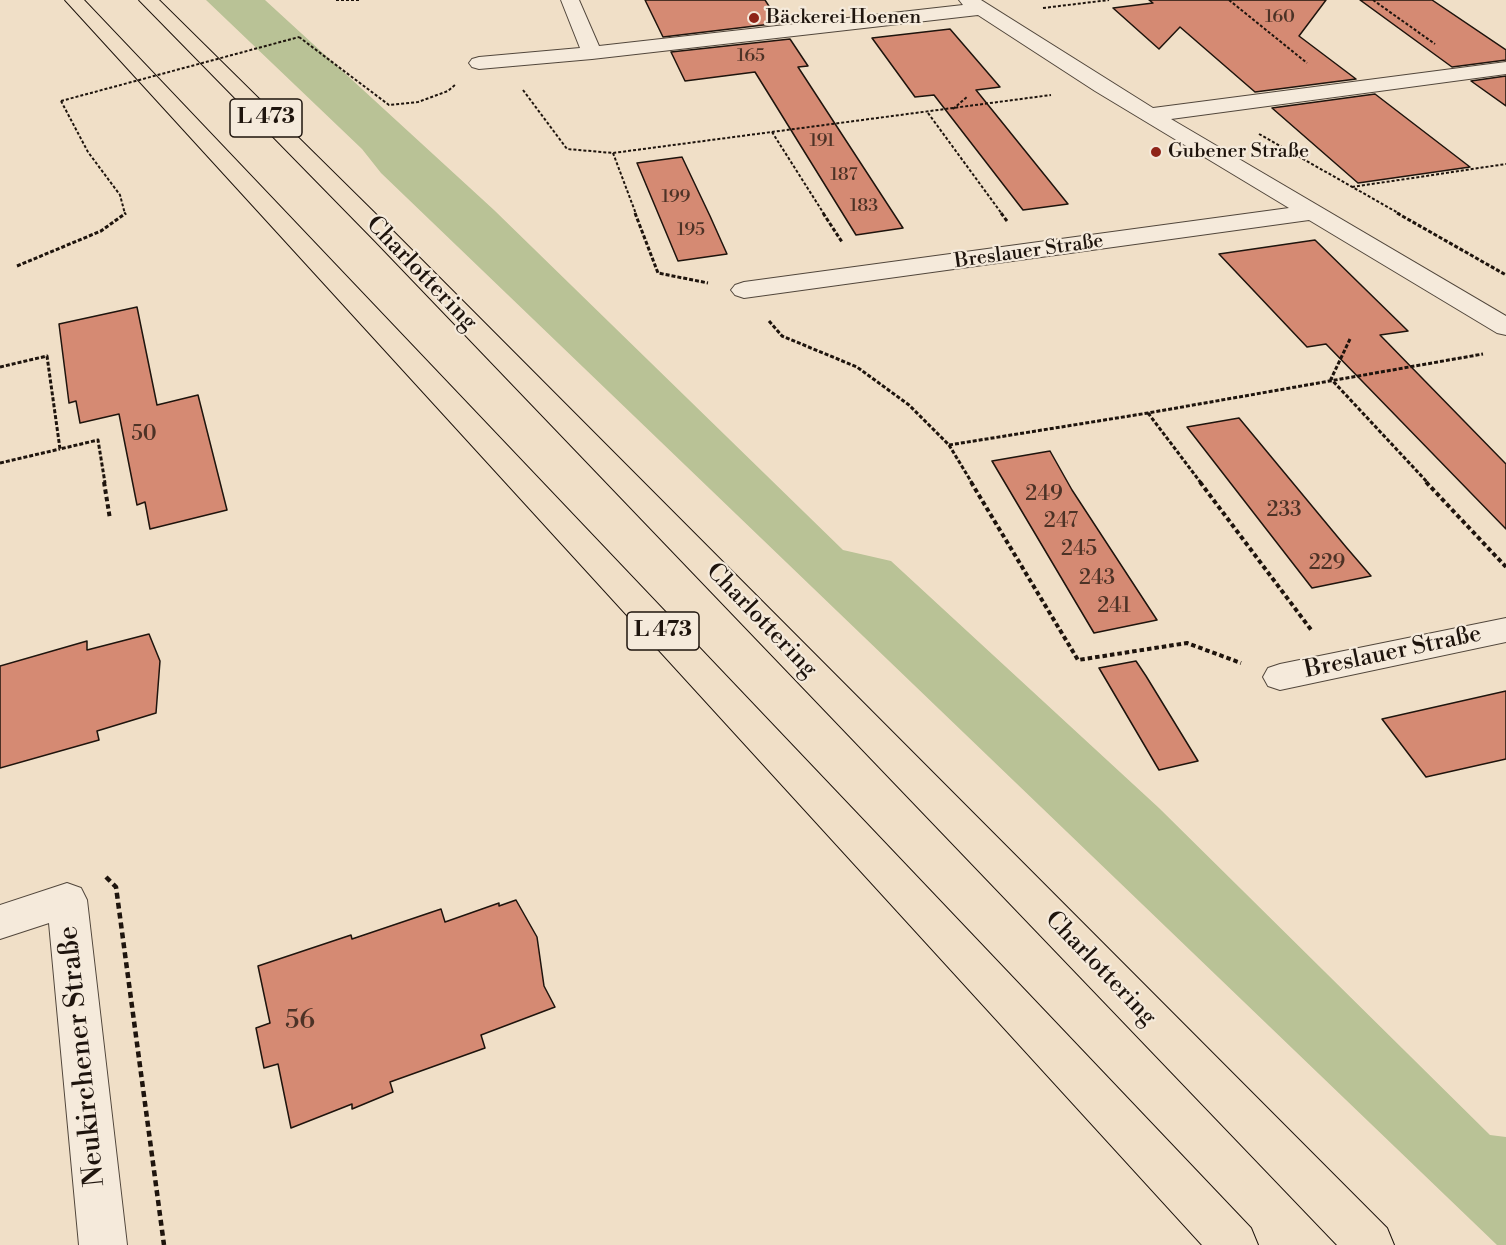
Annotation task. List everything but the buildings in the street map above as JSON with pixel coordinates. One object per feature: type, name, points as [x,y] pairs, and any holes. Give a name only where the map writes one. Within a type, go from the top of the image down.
[{"type":"highway","name":"Charlottering","points":[[148,0],[384,236],[1370,1245]]},
{"type":"highway","name":"L 473","points":[[76,6],[1234,1245]]},
{"type":"street","points":[[570,0],[592,53]]},
{"type":"street","points":[[479,63],[592,53],[978,8],[1102,87],[1506,327]]},
{"type":"street","points":[[1149,115],[1506,68]]},
{"type":"street","name":"Breslauer Straße","points":[[744,290],[864,276],[1313,212]]},
{"type":"street","name":"Breslauer Straße","points":[[1280,678],[1506,630]]},
{"type":"street","name":"Neukirchener Straße","points":[[0,922],[67,900],[103,1245]]},
{"type":"path","points":[[336,0],[359,0]]},
{"type":"path","points":[[978,8],[1109,0]]},
{"type":"path","points":[[1229,0],[1340,90]]},
{"type":"path","points":[[1372,0],[1474,73]]},
{"type":"path","points":[[17,266],[101,231],[126,214],[120,195],[88,152],[61,101],[299,37],[388,105],[418,102],[448,91],[479,63]]},
{"type":"path","points":[[513,61],[518,83],[567,149],[613,153],[928,113],[1102,87]]},
{"type":"path","points":[[952,109],[968,96]]},
{"type":"path","points":[[1214,107],[1506,275]]},
{"type":"path","points":[[928,113],[1029,252]]},
{"type":"path","points":[[772,132],[864,276]]},
{"type":"path","points":[[613,153],[658,273],[744,290],[782,336],[857,367],[909,405],[949,445],[1078,660],[1187,643],[1280,678]]},
{"type":"path","points":[[1351,187],[1506,164]]},
{"type":"path","points":[[1331,380],[1350,339]]},
{"type":"path","points":[[949,445],[1148,413],[1494,352]]},
{"type":"path","points":[[0,367],[48,356],[60,449]]},
{"type":"path","points":[[1331,380],[1506,567]]},
{"type":"path","points":[[1148,413],[1338,665]]},
{"type":"path","points":[[0,463],[98,440],[110,519]]},
{"type":"green space","points":[[206,0],[265,0],[494,210],[843,550],[891,561],[1159,808],[1490,1135],[1506,1137],[1506,1245],[1497,1245],[381,173],[362,149]]},
{"type":"place","name":"Bäckerei Hoenen","points":[[754,18]]},
{"type":"place","name":"Gubener Straße","points":[[1156,152]]}]
